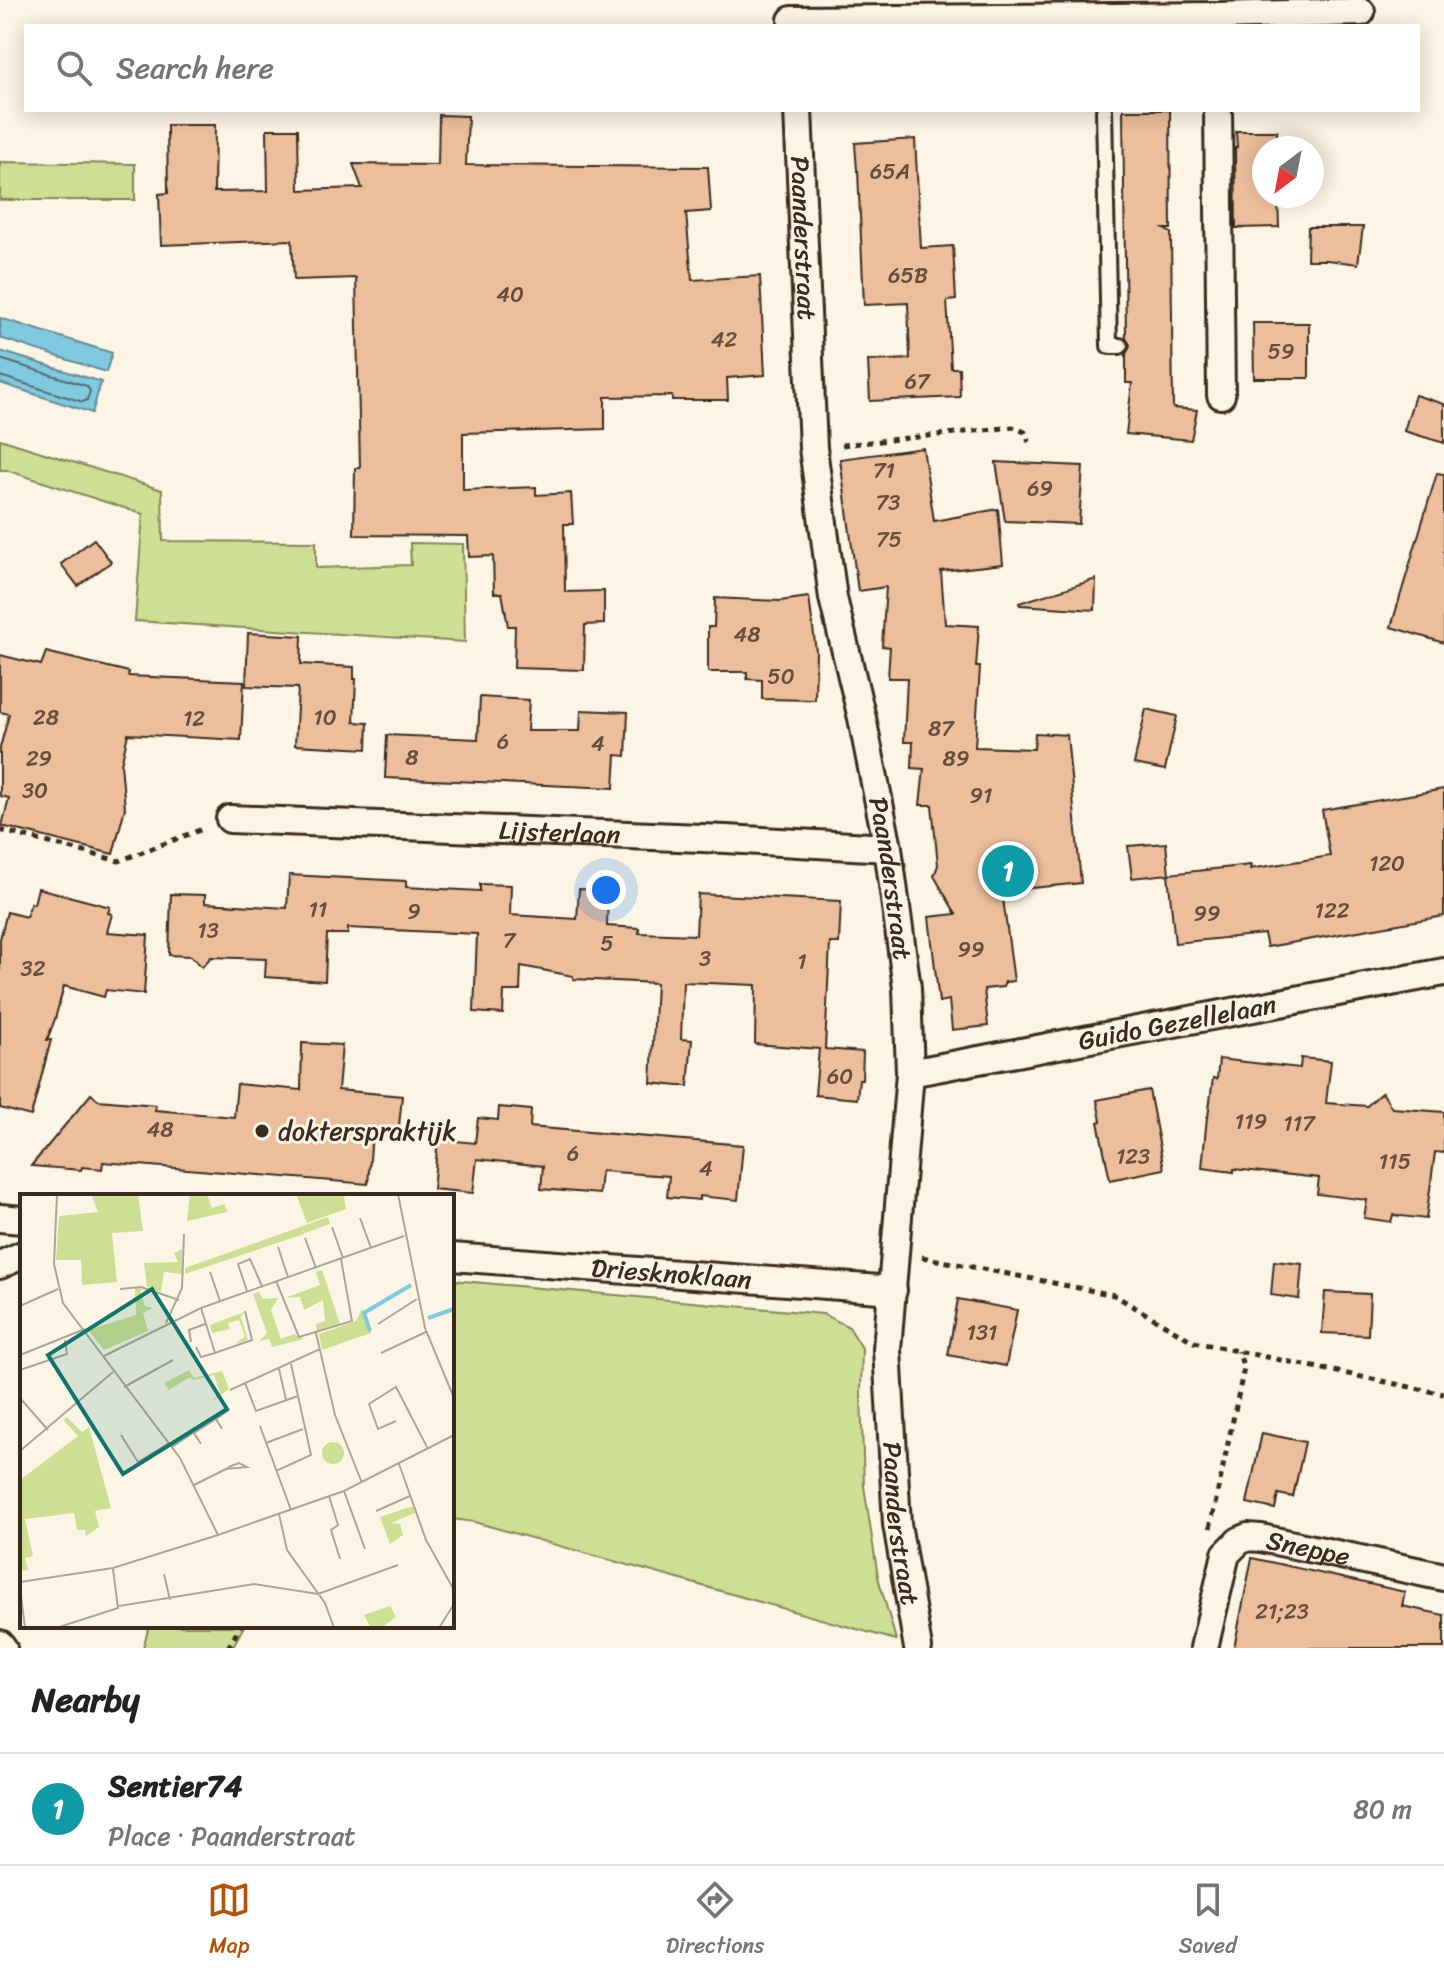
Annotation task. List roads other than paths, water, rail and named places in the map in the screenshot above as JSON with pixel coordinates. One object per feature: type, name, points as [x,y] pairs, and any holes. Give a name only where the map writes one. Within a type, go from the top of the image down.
[{"type":"street","points":[[792,15],[1217,21],[1361,12]]},
{"type":"street","name":"Paanderstraat","points":[[798,112],[813,448],[833,598],[862,718],[888,848],[907,988],[910,1073],[887,1349],[897,1524],[918,1648]]},
{"type":"street","points":[[1218,112],[1221,395]]},
{"type":"street","name":"Lijsterlaan","points":[[230,819],[888,848]]},
{"type":"street","name":"Guido Gezellelaan","points":[[910,1073],[1444,972]]},
{"type":"street","points":[[0,1218],[20,1220]]},
{"type":"street","points":[[0,1265],[20,1256]]},
{"type":"street","name":"Driesknoklaan","points":[[454,1257],[893,1290]]},
{"type":"street","name":"Sneppe","points":[[1204,1648],[1226,1554],[1248,1537],[1444,1577]]},
{"type":"lane","points":[[1104,112],[1109,346],[1120,346]]},
{"type":"water","points":[[0,318],[112,353],[106,372],[0,338]]},
{"type":"water","points":[[0,351],[101,382],[92,413],[0,383]]},
{"type":"place","name":"Sentier74","points":[[1008,871]]},
{"type":"place","name":"dokterspraktijk","points":[[262,1131]]}]
